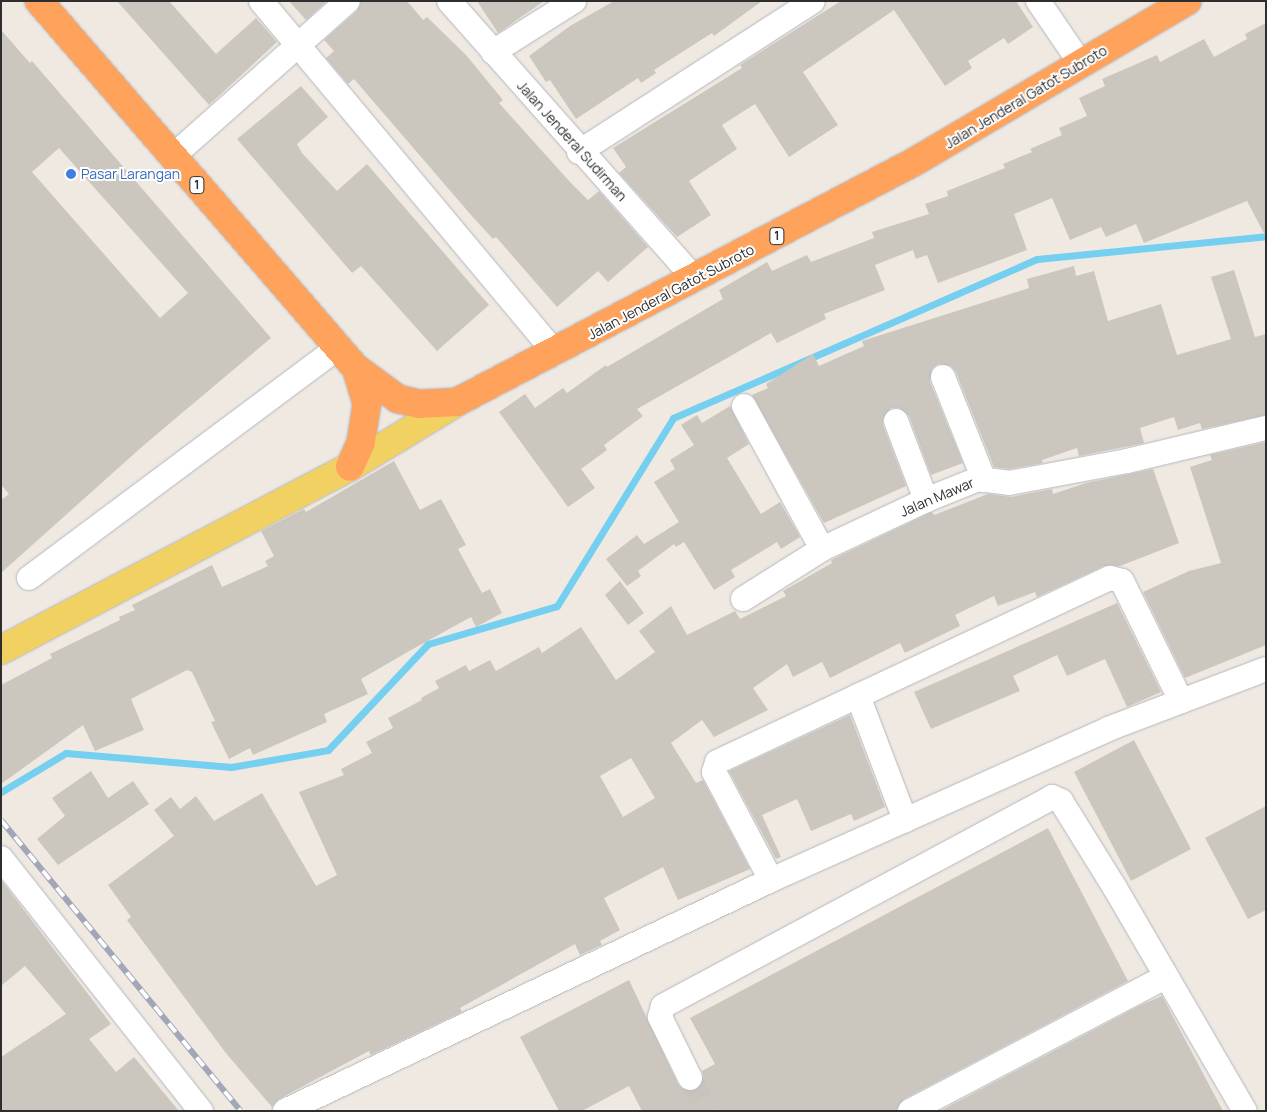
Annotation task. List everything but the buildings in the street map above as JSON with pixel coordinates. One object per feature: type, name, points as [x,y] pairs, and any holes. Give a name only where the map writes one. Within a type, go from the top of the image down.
[{"type":"highway","name":"1","points":[[39,1],[356,368]]},
{"type":"highway","name":"Jalan Jenderal Gatot Subroto","points":[[356,368],[398,399],[419,404],[457,402],[695,280],[914,162],[1187,1]]},
{"type":"highway","points":[[350,467],[361,442],[367,403],[356,368]]},
{"type":"main road","points":[[1,650],[350,467],[457,402]]},
{"type":"street","points":[[261,1],[555,352]]},
{"type":"street","points":[[172,157],[348,1]]},
{"type":"street","name":"Jalan Jenderal Sudirman","points":[[449,1],[579,152],[695,280]]},
{"type":"street","points":[[493,52],[574,1]]},
{"type":"street","points":[[579,152],[813,1]]},
{"type":"street","points":[[1038,1],[1081,64]]},
{"type":"street","points":[[29,578],[339,347]]},
{"type":"street","points":[[943,377],[984,480]]},
{"type":"street","points":[[744,406],[822,550]]},
{"type":"street","points":[[896,421],[926,500]]},
{"type":"street","name":"Jalan Mawar","points":[[743,599],[822,550],[926,500],[984,480],[1009,483],[1127,461],[1266,428]]},
{"type":"street","points":[[771,880],[714,767],[717,762],[1110,578],[1117,578],[1122,581],[1181,701]]},
{"type":"street","points":[[285,1111],[771,880],[1108,729],[1266,668]]},
{"type":"street","points":[[858,696],[905,820]]},
{"type":"street","points":[[690,1078],[660,1017],[663,1006],[1052,797],[1061,801],[1246,1111]]},
{"type":"street","points":[[1,858],[201,1111]]},
{"type":"street","points":[[910,1111],[1166,978]]},
{"type":"waterway","points":[[1,792],[66,753],[231,767],[328,750],[428,644],[557,606],[673,418],[1037,259],[1266,236]]},
{"type":"tunnel","points":[[690,1078],[707,1111]]},
{"type":"railway","points":[[1,820],[241,1111]]},
{"type":"place","name":"Pasar Larangan","points":[[71,174]]}]
